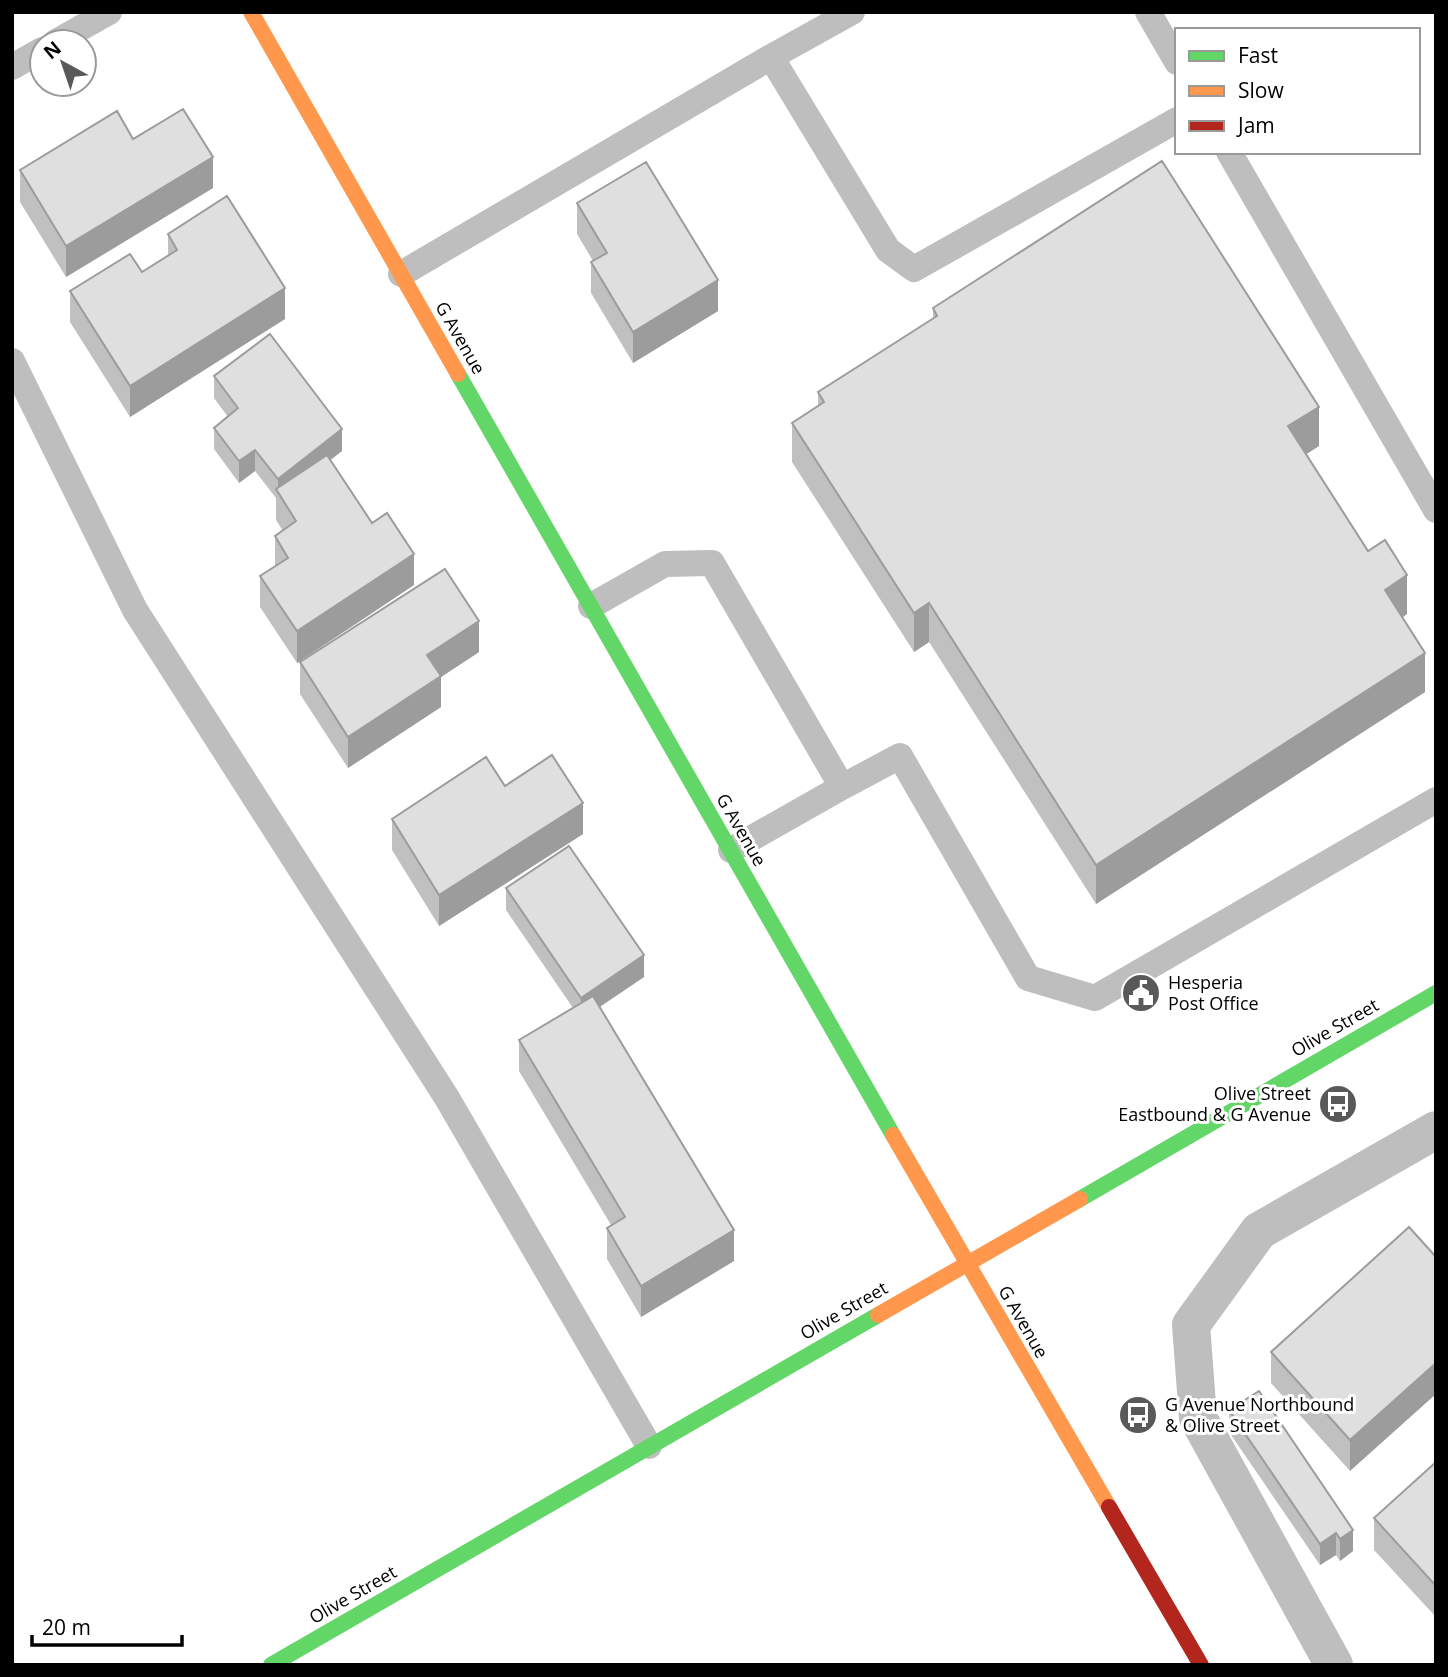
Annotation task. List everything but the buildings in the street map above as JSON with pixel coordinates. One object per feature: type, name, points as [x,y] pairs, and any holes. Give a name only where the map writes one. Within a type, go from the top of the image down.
[{"type":"street","name":"G Avenue","points":[[251,12],[967,1263],[1201,1665]]},
{"type":"street","name":"Olive Street","points":[[271,1665],[1436,993]]},
{"type":"street","points":[[1334,1665],[1198,1418],[1191,1325],[1259,1231],[1436,1130]]},
{"type":"lane","points":[[81,28],[109,12]]},
{"type":"lane","points":[[401,274],[852,12]]},
{"type":"lane","points":[[1149,12],[1175,58]]},
{"type":"lane","points":[[12,66],[28,57]]},
{"type":"lane","points":[[771,57],[888,250],[915,270],[1175,121]]},
{"type":"lane","points":[[1230,154],[1436,510]]},
{"type":"lane","points":[[12,361],[135,610],[447,1098],[649,1446]]},
{"type":"lane","points":[[591,606],[664,564],[712,563],[842,787]]},
{"type":"lane","points":[[731,850],[900,757],[1028,978],[1095,998],[1436,800]]},
{"type":"traffic: fast","points":[[458,374],[893,1135]]},
{"type":"traffic: fast","points":[[1080,1199],[1436,993]]},
{"type":"traffic: fast","points":[[271,1665],[878,1315]]},
{"type":"traffic: slow","points":[[251,12],[458,374]]},
{"type":"traffic: slow","points":[[893,1135],[1109,1507]]},
{"type":"traffic: slow","points":[[878,1315],[1080,1199]]},
{"type":"traffic: jam","points":[[1109,1507],[1201,1665]]},
{"type":"place","name":"Hesperia Post Office","points":[[1141,993]]},
{"type":"place","name":"Olive Street Eastbound & G Avenue","points":[[1338,1104]]},
{"type":"place","name":"G Avenue Northbound & Olive Street","points":[[1138,1415]]}]
